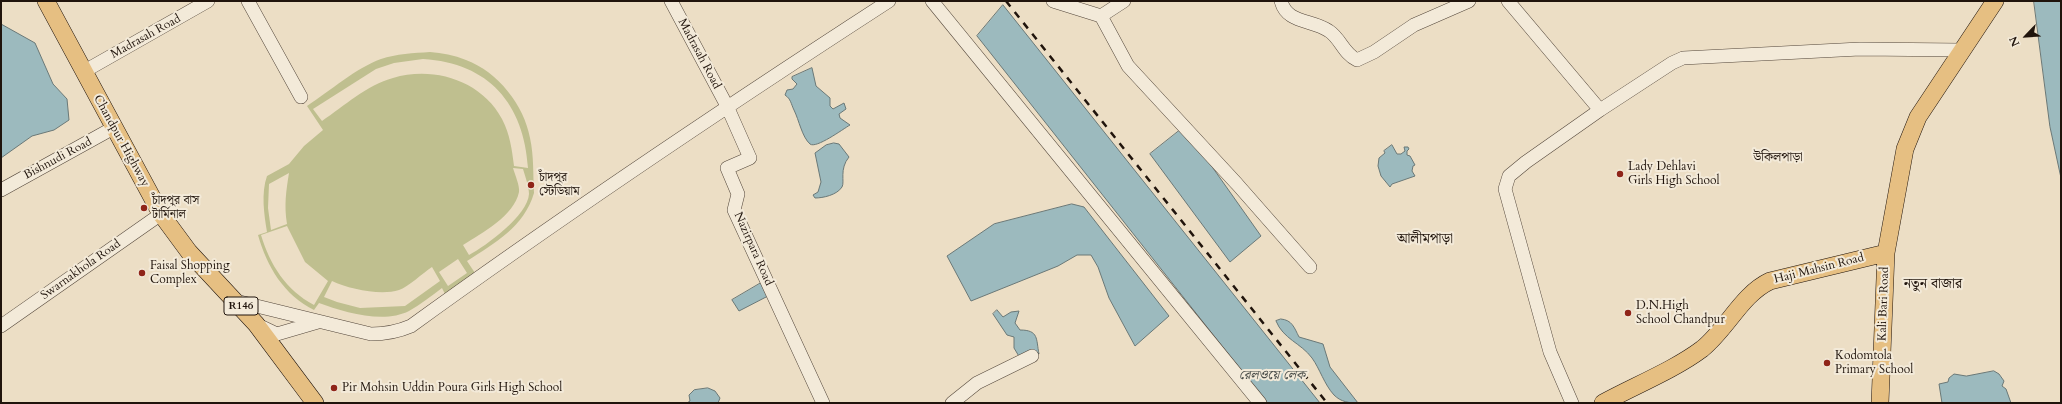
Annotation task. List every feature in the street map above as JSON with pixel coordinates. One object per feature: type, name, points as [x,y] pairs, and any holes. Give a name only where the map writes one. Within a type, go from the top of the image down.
[{"type":"main road","name":"Chandpur Highway","points":[[46,1],[161,214],[189,252],[256,324],[315,403]]},
{"type":"main road","name":"Kali Bari Road","points":[[1880,403],[1886,253],[1902,159],[1918,117],[1961,50],[1995,1]]},
{"type":"main road","name":"Haji Mahsin Road","points":[[1603,403],[1701,349],[1716,337],[1754,291],[1761,285],[1770,281],[1886,253]]},
{"type":"street","name":"Madrasah Road","points":[[83,72],[208,1]]},
{"type":"street","points":[[248,1],[301,97]]},
{"type":"street","name":"Madrasah Road","points":[[671,1],[727,106]]},
{"type":"street","points":[[236,302],[318,322],[378,334],[398,332],[411,326],[538,234],[727,106],[889,1]]},
{"type":"street","points":[[932,1],[1260,403]]},
{"type":"street","points":[[1053,1],[1101,16],[1128,66],[1237,184],[1310,267]]},
{"type":"street","points":[[1101,16],[1124,1]]},
{"type":"street","points":[[1281,1],[1286,13],[1299,20],[1318,25],[1329,30],[1336,37],[1346,52],[1356,60],[1363,59],[1414,25],[1469,1]]},
{"type":"street","points":[[1508,1],[1600,110]]},
{"type":"street","points":[[1572,403],[1550,352],[1505,189],[1509,176],[1526,162],[1600,110],[1683,58],[1860,49],[1961,50]]},
{"type":"street","name":"Nazirpara Road","points":[[727,106],[750,158],[727,168],[738,194],[734,210],[823,403]]},
{"type":"street","name":"Bishnudi Road","points":[[1,190],[115,127]]},
{"type":"street","name":"Swarnakhola Road","points":[[1,326],[161,214]]},
{"type":"street","points":[[256,324],[277,334],[318,322]]},
{"type":"street","points":[[952,403],[977,383],[1032,356]]},
{"type":"green space","points":[[430,52],[452,56],[478,65],[499,81],[516,102],[527,126],[533,159],[534,193],[529,205],[516,225],[498,241],[467,261],[475,273],[445,294],[442,288],[409,311],[399,315],[376,317],[351,313],[319,303],[314,310],[303,304],[285,288],[272,269],[262,247],[258,235],[267,232],[264,211],[264,189],[267,176],[289,164],[304,146],[323,130],[307,106],[362,68],[381,59],[405,54]],"holes":[[[423,59],[446,62],[467,69],[484,78],[499,91],[510,106],[519,125],[525,145],[528,168],[514,166],[507,130],[502,119],[493,106],[482,94],[455,79],[440,75],[424,74],[393,78],[383,81],[356,96],[322,121],[313,109],[376,69],[394,63]],[[513,168],[523,169],[528,184],[529,194],[522,211],[505,229],[485,245],[469,255],[463,245],[488,229],[511,209],[519,192]],[[289,173],[286,198],[287,224],[271,230],[268,208],[269,184]],[[287,226],[305,262],[328,281],[314,305],[295,292],[280,276],[269,256],[261,235]],[[458,259],[467,273],[448,286],[439,272]],[[432,267],[440,281],[405,306],[360,308],[324,297],[332,281],[347,287],[374,292],[392,292],[411,283]]]},
{"type":"water","points":[[2034,1],[2061,1],[2061,178],[2050,127]]},
{"type":"water","name":"রেলওয়ে লেক","points":[[1003,5],[1320,403],[1267,403],[977,36]]},
{"type":"water","points":[[1,24],[35,43],[53,84],[67,99],[69,120],[54,130],[32,136],[1,158]]},
{"type":"water","points":[[812,68],[816,86],[830,98],[830,106],[833,109],[844,103],[846,109],[839,114],[840,118],[850,125],[818,144],[813,145],[807,141],[791,102],[785,95],[787,90],[793,89],[797,84],[792,77]]},
{"type":"water","points":[[1184,127],[1261,236],[1230,262],[1150,154]]},
{"type":"water","points":[[834,143],[839,144],[849,157],[844,166],[843,185],[840,190],[833,194],[826,197],[815,198],[813,195],[818,192],[821,182],[815,153],[826,145]]},
{"type":"water","points":[[1392,145],[1397,154],[1401,154],[1405,151],[1404,147],[1408,147],[1409,149],[1407,151],[1407,155],[1410,156],[1415,165],[1413,166],[1412,171],[1415,176],[1392,184],[1390,187],[1381,176],[1378,166],[1379,158],[1385,153],[1384,151]]},
{"type":"water","points":[[1072,204],[1084,207],[1169,316],[1135,346],[1109,298],[1098,267],[1091,255],[1077,255],[1058,266],[971,301],[947,256],[994,224]]},
{"type":"water","points":[[761,283],[768,296],[739,311],[732,300]]},
{"type":"water","points":[[997,310],[1003,317],[1011,312],[1019,311],[1015,323],[1020,330],[1026,330],[1036,336],[1039,354],[1037,352],[1020,358],[1014,348],[1014,337],[1007,335],[993,314]]},
{"type":"water","points":[[1281,319],[1290,322],[1299,337],[1323,344],[1330,367],[1358,403],[1345,402],[1334,395],[1327,386],[1308,353],[1288,337],[1279,327],[1276,321]]},
{"type":"water","points":[[1994,371],[1999,374],[2004,381],[2002,386],[2006,389],[2011,403],[1942,403],[1939,384],[1948,382],[1949,378],[1954,374],[1966,376]]},
{"type":"water","points":[[708,388],[715,391],[720,398],[718,403],[687,403],[690,401],[689,395],[694,390]]},
{"type":"railway","points":[[1006,1],[1327,403]]},
{"type":"place","name":"Lady Dehlavi Girls High School","points":[[1620,174]]},
{"type":"place","name":"চাঁদপুর স্টেডিয়াম","points":[[531,185]]},
{"type":"place","name":"চাঁদপুর বাস টার্মিনাল","points":[[144,208]]},
{"type":"place","name":"Faisal Shopping Complex","points":[[142,273]]},
{"type":"place","name":"D.N.High School Chandpur","points":[[1628,313]]},
{"type":"place","name":"Kodomtola Primary School","points":[[1827,363]]},
{"type":"place","name":"Pir Mohsin Uddin Poura Girls High School","points":[[334,388]]},
{"type":"district","name":"উকিলপাড়া","points":[[1778,158]]},
{"type":"district","name":"আলীমপাড়া","points":[[1425,240]]},
{"type":"district","name":"নতুন বাজার","points":[[1933,285]]}]
